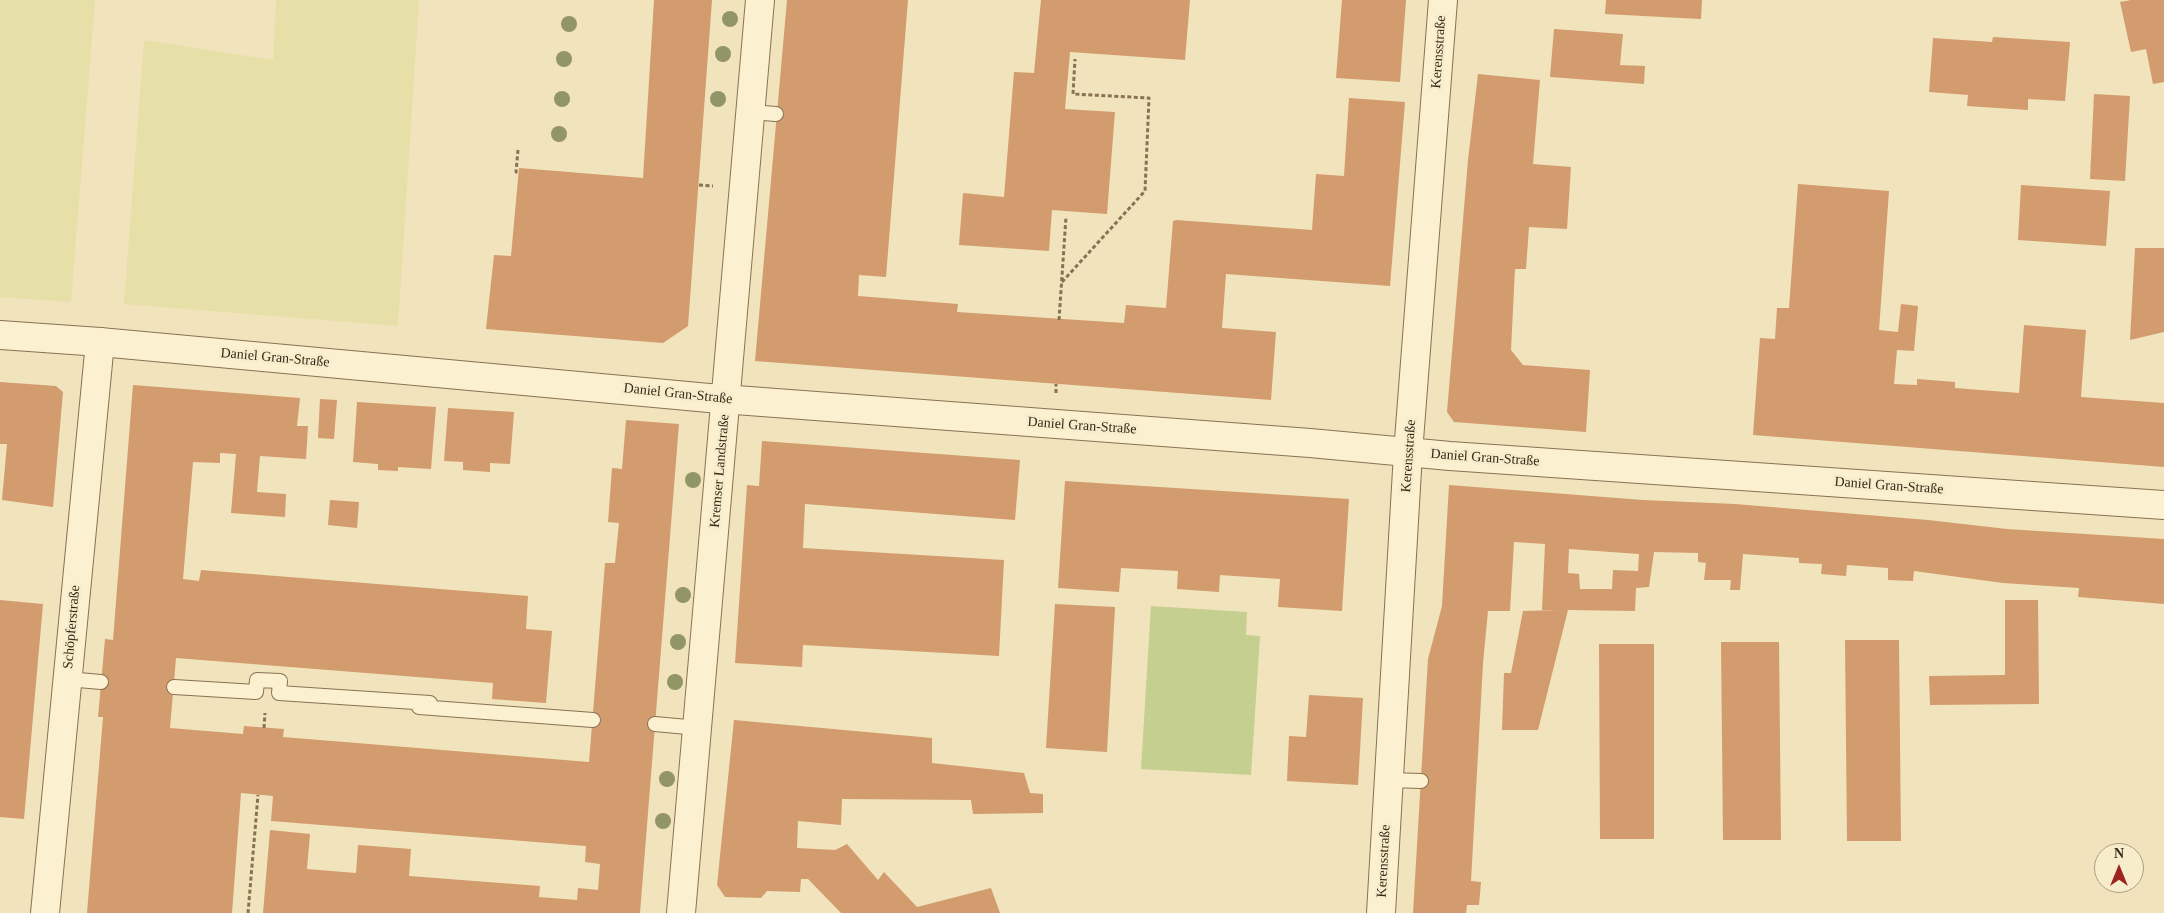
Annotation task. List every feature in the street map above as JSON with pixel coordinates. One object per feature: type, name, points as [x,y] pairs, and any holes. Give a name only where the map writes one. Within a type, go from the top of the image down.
[{"type":"street","name":"Kremser Landstraße","points":[[681,913],[727,399],[763,113],[760,0]]},
{"type":"street","name":"Kerensstraße","points":[[1381,913],[1408,453],[1443,0]]},
{"type":"street","name":"Daniel Gran-Straße","points":[[0,335],[100,342],[727,399],[1310,443],[1408,453],[2164,505]]},
{"type":"street","name":"Schöpferstraße","points":[[45,913],[100,342]]},
{"type":"lane","points":[[67,679],[101,682]]},
{"type":"lane","points":[[174,687],[256,692],[257,680],[280,681],[279,693],[593,720]]},
{"type":"lane","points":[[350,703],[433,706]]},
{"type":"lane","points":[[655,724],[698,728]]},
{"type":"lane","points":[[1389,780],[1420,781]]},
{"type":"path","points":[[1062,282],[1145,191],[1149,98],[1073,94],[1075,58]]},
{"type":"path","points":[[518,150],[516,172],[518,172]]},
{"type":"path","points":[[1060,320],[1066,217]]},
{"type":"path","points":[[248,913],[258,795]]},
{"type":"shaded area","points":[[0,0],[95,0],[71,302],[0,297]]},
{"type":"shaded area","points":[[276,0],[419,0],[398,326],[124,304],[144,40],[273,60]]},
{"type":"green space","points":[[1151,606],[1247,612],[1246,635],[1260,636],[1251,775],[1141,769]]},
{"type":"building","points":[[654,0],[712,0],[688,326],[663,343],[486,329],[494,255],[511,256],[519,168],[643,178]]},
{"type":"building","points":[[787,0],[908,0],[886,277],[859,275],[858,296],[958,304],[957,312],[1124,323],[1126,305],[1166,308],[1173,221],[1312,230],[1316,174],[1344,176],[1349,98],[1405,102],[1390,286],[1226,274],[1222,328],[1276,332],[1271,400],[755,361]]},
{"type":"building","points":[[1041,0],[1190,0],[1185,60],[1070,52],[1065,109],[1115,112],[1107,214],[1052,210],[1049,251],[959,245],[963,193],[1004,197],[1014,72],[1034,73]]},
{"type":"building","points":[[1342,0],[1406,0],[1400,82],[1336,78]]},
{"type":"building","points":[[1606,0],[1702,0],[1701,19],[1605,14]]},
{"type":"building","points":[[2164,0],[2164,82],[2153,84],[2146,49],[2131,52],[2120,2]]},
{"type":"building","points":[[1554,29],[1623,34],[1620,65],[1645,66],[1644,84],[1550,77]]},
{"type":"building","points":[[1993,37],[2070,42],[2065,101],[2028,99],[2028,110],[1967,106],[1968,95],[1929,92],[1933,38],[1992,42]]},
{"type":"building","points":[[1478,74],[1540,80],[1533,164],[1571,167],[1567,229],[1529,227],[1526,269],[1515,269],[1511,350],[1523,365],[1590,370],[1586,432],[1454,422],[1447,412],[1468,160]]},
{"type":"building","points":[[2094,94],[2130,96],[2125,181],[2090,179]]},
{"type":"building","points":[[1798,184],[1889,191],[1879,330],[1898,332],[1901,304],[1918,306],[1914,351],[1897,350],[1894,384],[1917,385],[1917,379],[1955,382],[1955,388],[2019,393],[2024,325],[2086,330],[2081,397],[2164,403],[2164,467],[1753,435],[1760,338],[1775,339],[1777,308],[1789,308]]},
{"type":"building","points":[[2021,185],[2110,191],[2106,246],[2018,240]]},
{"type":"building","points":[[2135,248],[2164,248],[2164,332],[2130,340]]},
{"type":"building","points":[[0,382],[56,386],[63,392],[53,507],[2,500],[7,444],[0,444]]},
{"type":"building","points":[[133,385],[300,398],[297,426],[308,426],[306,459],[260,456],[257,492],[286,494],[285,517],[231,513],[236,454],[220,453],[220,463],[193,462],[183,579],[199,581],[201,570],[528,596],[526,629],[552,631],[546,703],[492,699],[493,683],[176,658],[170,728],[243,734],[244,726],[284,729],[283,737],[589,762],[605,563],[615,563],[619,523],[608,522],[612,468],[622,469],[626,420],[679,424],[640,913],[263,913],[270,830],[310,834],[307,869],[356,873],[358,845],[411,849],[409,876],[540,886],[539,897],[577,900],[578,888],[598,890],[600,864],[585,862],[586,846],[271,821],[273,796],[241,793],[232,913],[87,913],[103,717],[98,717],[105,639],[113,640]]},
{"type":"building","points":[[320,399],[337,400],[334,439],[318,438]]},
{"type":"building","points":[[357,402],[436,407],[431,469],[398,467],[398,471],[378,470],[378,464],[353,462]]},
{"type":"building","points":[[448,408],[514,412],[510,464],[490,463],[490,472],[463,470],[463,462],[444,461]]},
{"type":"building","points":[[762,441],[1020,460],[1015,520],[805,504],[803,548],[1004,560],[999,656],[803,645],[802,667],[735,663],[747,485],[759,486]]},
{"type":"building","points":[[1065,481],[1349,499],[1342,611],[1278,607],[1280,579],[1220,575],[1219,592],[1177,589],[1178,571],[1121,568],[1119,592],[1058,588]]},
{"type":"building","points":[[1449,485],[1643,500],[1735,504],[1928,520],[2007,529],[2164,539],[2164,604],[2078,597],[2079,588],[2003,583],[1914,571],[1913,581],[1888,580],[1888,568],[1847,565],[1846,576],[1821,574],[1822,564],[1799,563],[1799,558],[1743,554],[1740,590],[1730,590],[1731,580],[1704,580],[1706,563],[1698,562],[1698,553],[1654,552],[1649,587],[1636,588],[1635,611],[1568,610],[1538,730],[1502,730],[1504,673],[1511,673],[1523,611],[1559,610],[1542,610],[1545,544],[1514,542],[1510,611],[1488,611],[1483,663],[1471,881],[1481,882],[1479,905],[1467,905],[1466,913],[1413,913],[1428,659],[1442,606]],"holes":[[[1569,549],[1639,554],[1638,571],[1613,570],[1612,589],[1580,589],[1579,574],[1568,573]]]},
{"type":"building","points":[[330,500],[359,502],[357,528],[328,525]]},
{"type":"building","points":[[0,600],[43,604],[24,819],[0,817]]},
{"type":"building","points":[[2005,600],[2038,600],[2039,704],[1930,705],[1929,676],[2005,675]]},
{"type":"building","points":[[1055,604],[1115,607],[1107,752],[1046,748]]},
{"type":"building","points":[[1845,640],[1899,640],[1901,841],[1847,841]]},
{"type":"building","points":[[1721,642],[1779,642],[1781,840],[1723,840]]},
{"type":"building","points":[[1599,644],[1654,644],[1654,839],[1600,839]]},
{"type":"building","points":[[1309,695],[1363,698],[1358,785],[1287,781],[1289,736],[1306,737]]},
{"type":"building","points":[[734,720],[932,738],[932,763],[1024,773],[1030,793],[1043,794],[1043,813],[973,814],[971,800],[842,799],[841,825],[798,821],[797,848],[835,850],[847,844],[878,880],[884,872],[917,907],[991,888],[1000,913],[841,913],[808,879],[801,879],[800,892],[767,891],[761,898],[725,897],[717,885]]}]
